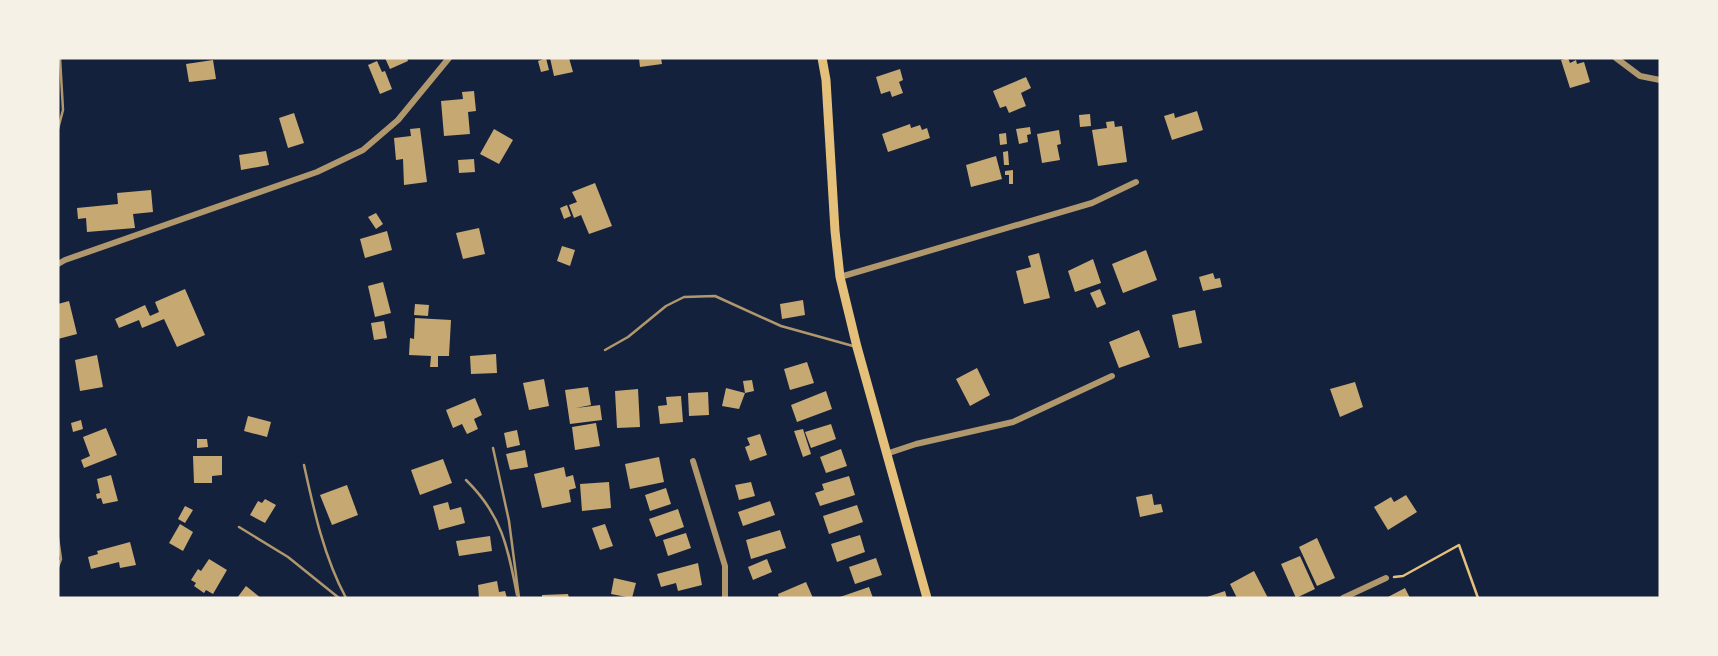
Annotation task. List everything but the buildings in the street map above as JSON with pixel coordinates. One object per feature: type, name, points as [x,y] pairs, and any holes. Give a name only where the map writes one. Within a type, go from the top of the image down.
[{"type":"main road","points":[[822,58],[840,277],[927,598]]},
{"type":"street","points":[[58,264],[317,172],[363,150],[398,120],[449,58]]},
{"type":"street","points":[[1616,58],[1640,76],[1660,80]]},
{"type":"street","points":[[840,277],[1093,203],[1136,182]]},
{"type":"street","points":[[886,454],[916,444],[1013,422],[1112,376]]},
{"type":"street","points":[[693,461],[725,566],[725,598]]},
{"type":"street","points":[[1343,598],[1386,578]]},
{"type":"lane","points":[[58,129],[63,110],[60,58]]},
{"type":"lane","points":[[606,350],[628,337],[666,306],[684,297],[715,296],[780,326],[857,347]]},
{"type":"lane","points":[[493,448],[509,522],[518,598]]},
{"type":"lane","points":[[304,466],[316,519],[335,578],[346,598]]},
{"type":"lane","points":[[466,480],[495,515],[506,542],[518,598]]},
{"type":"lane","points":[[239,527],[288,557],[339,598]]},
{"type":"lane","points":[[58,538],[61,559],[58,567]]},
{"type":"path","points":[[1386,578],[1403,576],[1459,545],[1478,598]]}]
